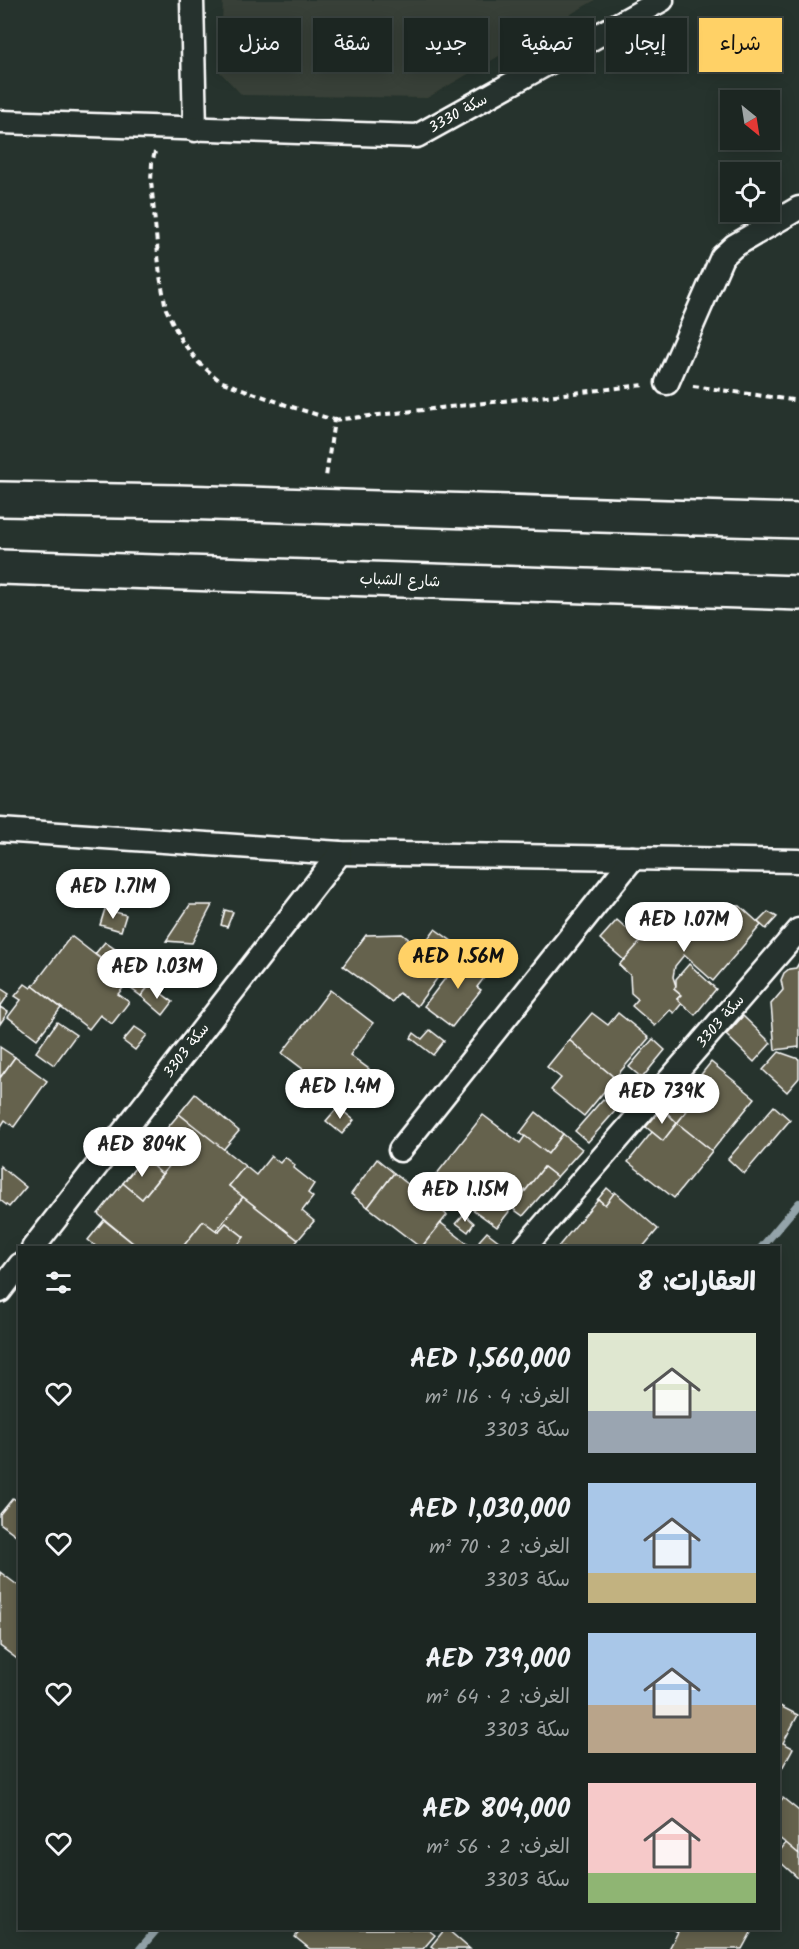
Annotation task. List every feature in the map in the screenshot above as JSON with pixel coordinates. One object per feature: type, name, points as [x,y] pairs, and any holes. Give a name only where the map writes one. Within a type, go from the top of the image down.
[{"type":"main road","points":[[0,500],[799,521]]},
{"type":"main road","name":"شارع الشباب","points":[[0,567],[799,592]]},
{"type":"street","points":[[192,0],[195,130]]},
{"type":"street","name":"سكة 3330","points":[[0,122],[417,136],[662,0]]},
{"type":"street","points":[[667,383],[722,257],[734,246],[799,208]]},
{"type":"street","points":[[0,830],[340,853],[799,861]]},
{"type":"street","name":"سكة 3303","points":[[35,1246],[340,853]]},
{"type":"street","points":[[399,1150],[633,858]]},
{"type":"street","name":"سكة 3303","points":[[526,1246],[799,930]]},
{"type":"street","points":[[0,1291],[18,1268]]},
{"type":"path","points":[[161,128],[152,163],[151,181],[165,309],[181,340],[199,363],[220,381],[334,420],[667,383],[799,400]]},
{"type":"path","points":[[322,507],[334,420]]},
{"type":"shaded area","points":[[223,0],[595,0],[564,18],[500,18],[500,55],[488,62],[488,18],[404,18],[404,72],[472,72],[427,98],[242,95],[220,72],[301,72],[301,18],[222,18]]},
{"type":"building","points":[[190,905],[212,905],[192,943],[166,941]]},
{"type":"building","points":[[740,906],[761,925],[713,981],[684,955],[675,966],[673,977],[676,986],[674,989],[681,995],[677,999],[682,1003],[674,1013],[670,1010],[655,1026],[632,1006],[638,999],[631,993],[630,975],[619,965],[670,907]]},
{"type":"building","points":[[105,909],[126,915],[121,931],[100,925]]},
{"type":"building","points":[[225,910],[233,912],[227,927],[221,925]]},
{"type":"building","points":[[768,912],[777,917],[766,929],[758,922]]},
{"type":"building","points":[[617,920],[641,941],[624,960],[600,939]]},
{"type":"building","points":[[435,929],[460,947],[417,1006],[399,993],[392,1002],[343,966],[366,935],[402,934],[421,948]]},
{"type":"building","points":[[71,936],[129,981],[118,994],[129,1002],[112,1024],[100,1015],[89,1029],[33,986]]},
{"type":"building","points":[[105,942],[122,954],[112,967],[95,954]]},
{"type":"building","points":[[466,951],[490,970],[477,987],[481,990],[452,1027],[424,1006]]},
{"type":"building","points":[[799,963],[799,1047],[775,1050],[771,1004],[783,990],[781,980],[784,973],[796,968]]},
{"type":"building","points":[[689,964],[716,989],[695,1015],[677,999],[681,995],[674,989],[676,979]]},
{"type":"building","points":[[135,965],[155,979],[141,996],[126,985],[129,981],[126,978]]},
{"type":"building","points":[[25,984],[31,988],[33,986],[61,1008],[37,1039],[8,1017],[21,1000],[15,996]]},
{"type":"building","points":[[150,985],[173,1002],[163,1015],[141,996]]},
{"type":"building","points":[[0,988],[9,994],[0,1007]]},
{"type":"building","points":[[330,990],[373,1023],[350,1055],[369,1069],[340,1107],[313,1086],[317,1080],[282,1053]]},
{"type":"building","points":[[0,1007],[8,1012],[0,1024]]},
{"type":"building","points":[[592,1013],[608,1025],[618,1013],[649,1038],[615,1078],[569,1040]]},
{"type":"building","points":[[743,1016],[771,1043],[754,1062],[726,1035]]},
{"type":"building","points":[[57,1022],[76,1035],[54,1065],[36,1052]]},
{"type":"building","points":[[135,1027],[147,1035],[135,1050],[123,1041]]},
{"type":"building","points":[[430,1030],[444,1041],[433,1055],[411,1038],[414,1033],[422,1039]]},
{"type":"building","points":[[653,1039],[665,1050],[642,1078],[629,1067]]},
{"type":"building","points":[[569,1040],[615,1078],[584,1116],[551,1090],[561,1078],[547,1067]]},
{"type":"building","points":[[0,1047],[15,1057],[0,1078]]},
{"type":"building","points":[[779,1052],[799,1059],[799,1078],[787,1092],[763,1070]]},
{"type":"building","points":[[15,1057],[47,1081],[14,1127],[5,1120],[0,1128],[0,1078]]},
{"type":"building","points":[[711,1062],[755,1098],[712,1151],[677,1123],[696,1099],[687,1092]]},
{"type":"building","points":[[680,1086],[696,1099],[677,1123],[662,1108]]},
{"type":"building","points":[[195,1094],[239,1131],[223,1150],[179,1114]]},
{"type":"building","points":[[603,1099],[616,1110],[588,1142],[575,1131]]},
{"type":"building","points":[[774,1106],[790,1120],[744,1174],[728,1159]]},
{"type":"building","points":[[338,1107],[354,1120],[342,1134],[326,1121]]},
{"type":"building","points":[[662,1108],[677,1123],[663,1141],[646,1127]]},
{"type":"building","points":[[536,1112],[563,1134],[548,1154],[520,1133]]},
{"type":"building","points":[[179,1114],[245,1166],[229,1186],[243,1197],[216,1231],[203,1221],[184,1246],[137,1246],[98,1214],[123,1183],[142,1199],[183,1149],[163,1133]]},
{"type":"building","points":[[483,1115],[520,1143],[525,1136],[548,1154],[563,1134],[582,1149],[557,1177],[544,1167],[497,1227],[461,1201],[456,1207],[428,1185]]},
{"type":"building","points":[[677,1123],[712,1151],[674,1198],[628,1162],[652,1132],[663,1141]]},
{"type":"building","points":[[163,1133],[183,1149],[162,1174],[143,1158]]},
{"type":"building","points":[[271,1156],[280,1163],[285,1157],[295,1165],[294,1168],[314,1184],[308,1193],[313,1197],[302,1211],[314,1221],[298,1240],[229,1186],[245,1166],[256,1175]]},
{"type":"building","points":[[143,1158],[162,1174],[142,1199],[123,1183]]},
{"type":"building","points":[[377,1159],[394,1173],[368,1207],[351,1194]]},
{"type":"building","points":[[0,1166],[26,1187],[9,1207],[0,1200]]},
{"type":"building","points":[[544,1167],[557,1177],[523,1216],[512,1208]]},
{"type":"building","points":[[394,1173],[447,1215],[423,1246],[418,1246],[368,1207]]},
{"type":"building","points":[[607,1188],[614,1194],[605,1205],[598,1199]]},
{"type":"building","points":[[615,1192],[658,1229],[644,1246],[559,1246],[598,1199],[605,1205]]},
{"type":"building","points":[[243,1197],[298,1240],[294,1246],[237,1246],[244,1237],[226,1223],[218,1232],[216,1231]]},
{"type":"building","points":[[464,1214],[474,1223],[468,1232],[456,1223]]},
{"type":"building","points":[[104,1220],[136,1246],[96,1246],[88,1240]]},
{"type":"building","points":[[203,1221],[218,1232],[226,1223],[244,1237],[237,1246],[184,1246]]},
{"type":"building","points":[[441,1223],[470,1246],[423,1246]]},
{"type":"building","points":[[487,1232],[500,1242],[497,1246],[485,1246],[479,1241]]},
{"type":"building","points":[[13,1498],[18,1502],[18,1536],[0,1523],[0,1514]]},
{"type":"building","points":[[0,1572],[18,1586],[18,1660],[0,1646]]},
{"type":"building","points":[[780,1706],[798,1715],[783,1743],[793,1748],[781,1770]]},
{"type":"building","points":[[783,1798],[799,1811],[799,1854],[780,1839],[780,1802]]},
{"type":"building","points":[[786,1843],[799,1854],[799,1879],[780,1862],[780,1850]]},
{"type":"building","points":[[301,1930],[428,1930],[435,1935],[423,1949],[310,1949],[295,1937]]},
{"type":"building","points":[[444,1930],[448,1930],[470,1949],[435,1949],[431,1946]]},
{"type":"building","points":[[675,1930],[752,1930],[742,1949],[669,1949],[678,1932]]},
{"type":"waterway","points":[[763,1246],[799,1203]]},
{"type":"waterway","points":[[140,1949],[156,1930]]}]
